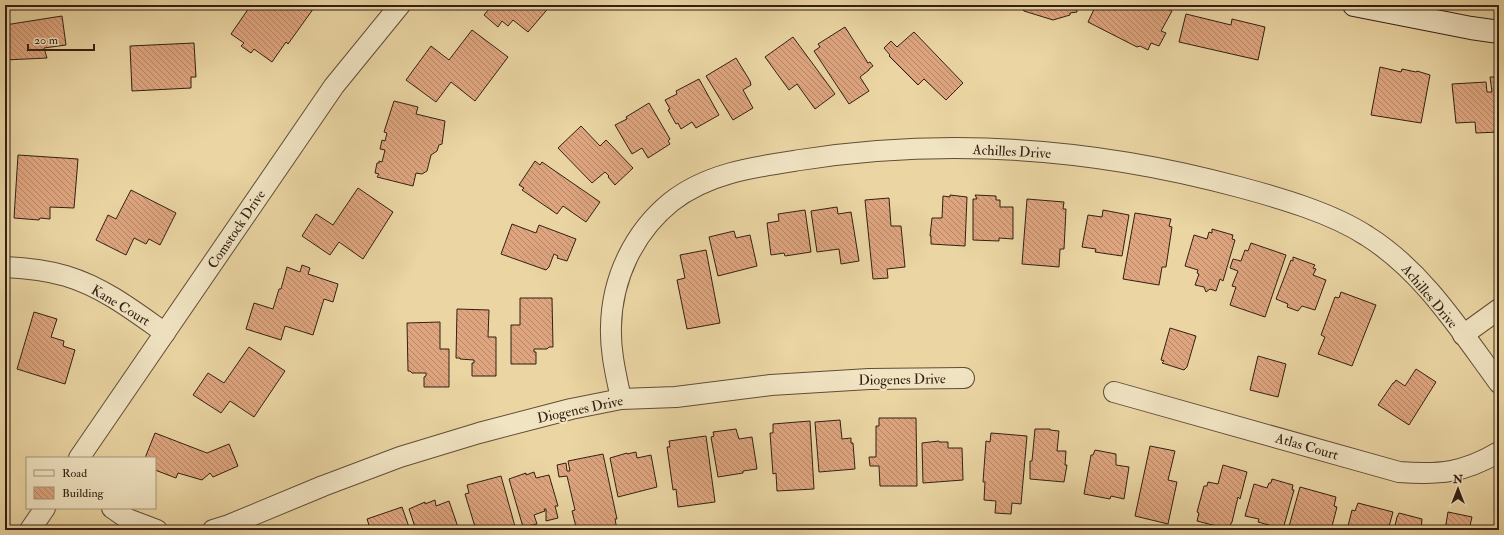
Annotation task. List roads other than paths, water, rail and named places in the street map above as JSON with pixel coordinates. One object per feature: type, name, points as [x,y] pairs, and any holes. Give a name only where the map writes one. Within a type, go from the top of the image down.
[{"type":"street","name":"Comstock Drive","points":[[80,457],[334,86],[400,5]]},
{"type":"street","points":[[1354,5],[1499,32]]},
{"type":"street","name":"Achilles Drive","points":[[621,399],[612,355],[610,327],[613,299],[621,271],[635,243],[653,220],[672,202],[696,186],[722,175],[756,167],[836,155],[912,149],[981,148],[1056,152],[1131,162],[1197,176],[1264,194],[1332,218],[1366,235],[1395,256],[1423,283],[1499,383]]},
{"type":"street","name":"Kane Court","points":[[5,267],[34,269],[74,279],[100,289],[165,332]]},
{"type":"street","points":[[1463,335],[1499,309]]},
{"type":"street","name":"Diogenes Drive","points":[[213,530],[400,457],[479,433],[571,409],[621,399],[676,397],[771,385],[869,378],[964,378]]},
{"type":"street","name":"Atlas Court","points":[[1114,392],[1399,472],[1427,474],[1453,471],[1480,463],[1499,452]]},
{"type":"street","points":[[30,530],[44,509]]},
{"type":"street","points":[[113,509],[128,519],[157,530]]}]
